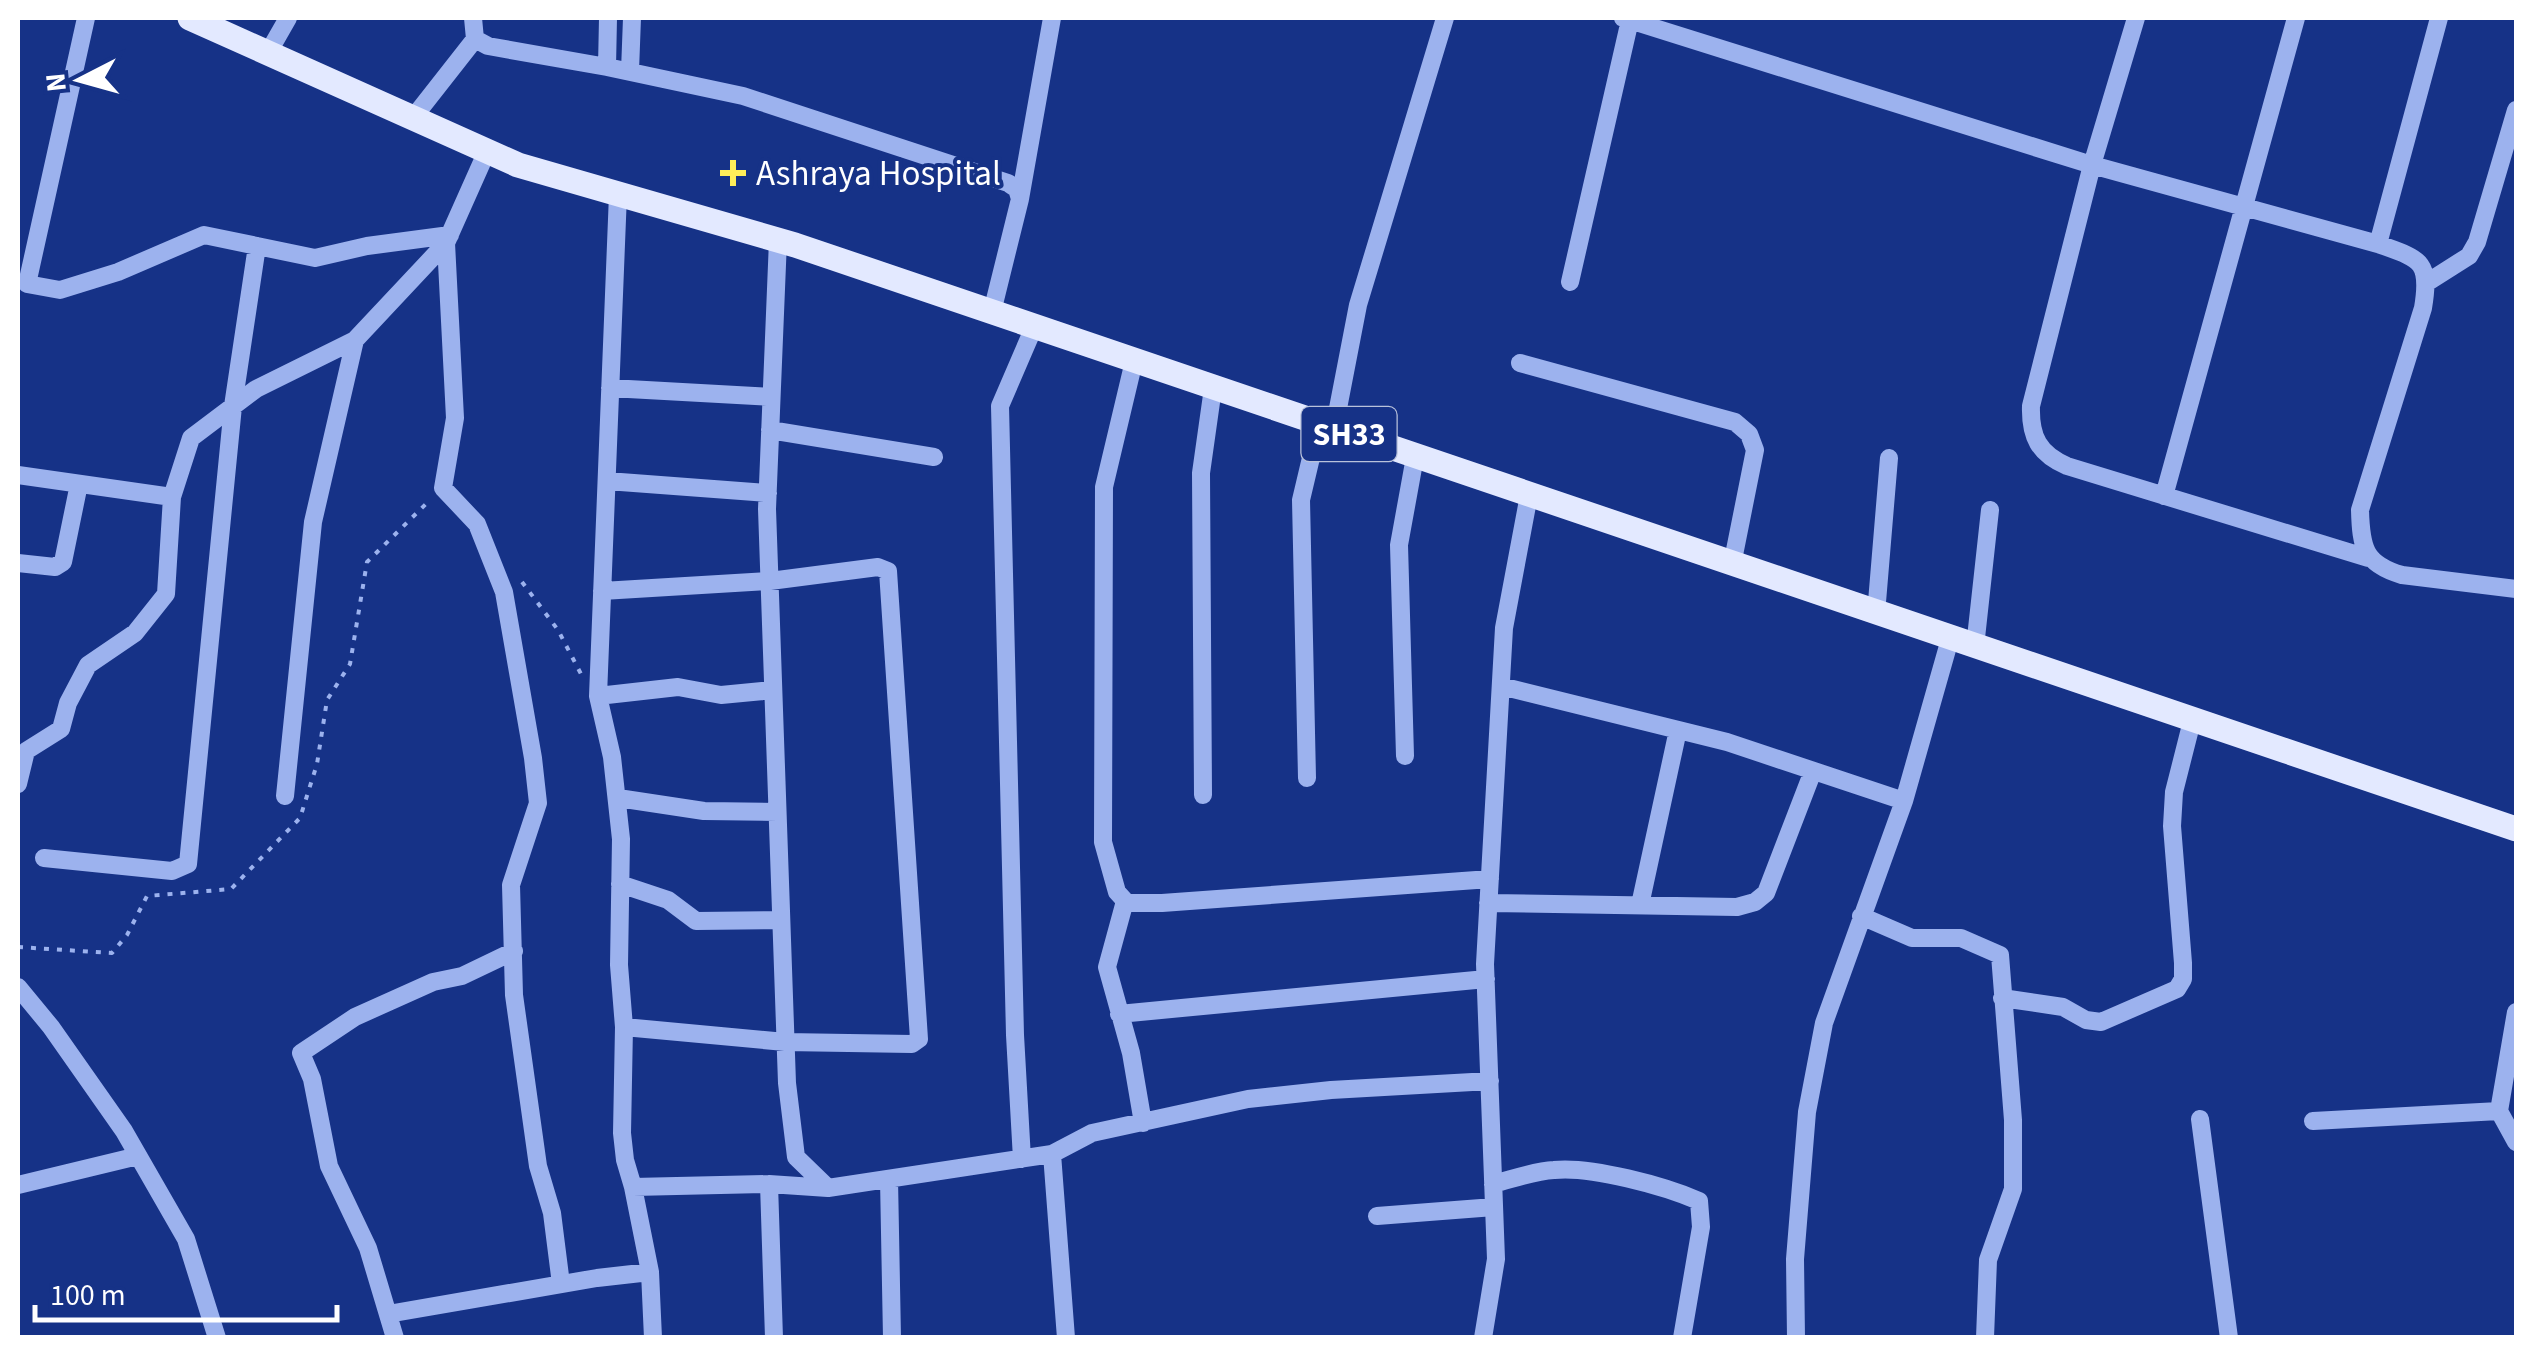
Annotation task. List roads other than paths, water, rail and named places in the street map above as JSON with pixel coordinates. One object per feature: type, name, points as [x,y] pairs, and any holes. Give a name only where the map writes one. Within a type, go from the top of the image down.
[{"type":"main road","name":"SH33","points":[[190,18],[238,28],[268,53],[518,165],[778,240],[2516,830]]},
{"type":"street","points":[[86,18],[27,284],[60,290],[118,272],[204,235],[315,258],[367,246],[448,239]]},
{"type":"street","points":[[268,53],[288,18]]},
{"type":"street","points":[[413,118],[475,39],[474,18]]},
{"type":"street","points":[[607,67],[608,18]]},
{"type":"street","points":[[630,72],[632,18]]},
{"type":"street","points":[[992,312],[1020,199],[1052,18]]},
{"type":"street","points":[[1307,778],[1301,500],[1445,18]]},
{"type":"street","points":[[1570,282],[1627,18],[2092,165],[2378,244],[2417,258],[2428,282],[2360,510],[2368,558]]},
{"type":"street","points":[[2136,18],[2092,165],[2031,406],[2030,425],[2036,442],[2048,458],[2368,558],[2384,570],[2402,576],[2516,589]]},
{"type":"street","points":[[2164,496],[2296,18]]},
{"type":"street","points":[[2378,244],[2438,18]]},
{"type":"street","points":[[475,39],[488,46],[744,96],[1008,182],[1017,189],[1020,199]]},
{"type":"street","points":[[2428,282],[2469,256],[2477,242],[2516,110]]},
{"type":"street","points":[[18,784],[26,751],[61,729],[68,703],[88,665],[135,633],[166,594],[172,497],[191,438],[256,389],[355,340],[448,239],[487,151]]},
{"type":"street","points":[[618,194],[598,696],[618,798],[619,965],[624,1026],[622,1133],[650,1272],[653,1338]]},
{"type":"street","points":[[448,239],[455,418],[444,488],[477,524],[504,592],[538,802],[511,885],[514,995],[538,1166],[552,1213],[561,1284]]},
{"type":"street","points":[[778,240],[768,492],[785,1042],[796,1156],[828,1188]]},
{"type":"street","points":[[44,858],[172,870],[188,864],[233,406],[257,246]]},
{"type":"street","points":[[1022,1159],[1015,1035],[1000,406],[1034,326]]},
{"type":"street","points":[[285,796],[313,522],[355,340]]},
{"type":"street","points":[[1134,361],[1104,488],[1104,842],[1118,892],[1125,900],[1162,902],[1490,879]]},
{"type":"street","points":[[1520,363],[1735,422],[1749,434],[1754,450],[1732,565]]},
{"type":"street","points":[[610,388],[771,397]]},
{"type":"street","points":[[1203,796],[1201,473],[1213,388]]},
{"type":"street","points":[[770,430],[934,457]]},
{"type":"street","points":[[1406,756],[1399,545],[1415,457]]},
{"type":"street","points":[[1876,614],[1889,458]]},
{"type":"street","points":[[18,475],[172,497]]},
{"type":"street","points":[[607,481],[768,492]]},
{"type":"street","points":[[18,563],[55,567],[63,562],[79,484]]},
{"type":"street","points":[[1483,1338],[1496,1259],[1486,979],[1488,903],[1504,628],[1529,496]]},
{"type":"street","points":[[1796,1338],[1795,1258],[1807,1112],[1824,1023],[1963,643],[1990,510]]},
{"type":"street","points":[[602,591],[770,581],[878,567],[888,570],[919,1039],[912,1044],[785,1042],[624,1026]]},
{"type":"street","points":[[1501,686],[1727,742],[1904,801]]},
{"type":"street","points":[[598,696],[678,687],[720,695],[774,690]]},
{"type":"street","points":[[2002,998],[2063,1007],[2086,1020],[2101,1022],[2177,990],[2183,963],[2172,826],[2174,792],[2192,721]]},
{"type":"street","points":[[1640,905],[1678,730]]},
{"type":"street","points":[[1488,903],[1737,906],[1755,902],[1766,893],[1814,771]]},
{"type":"street","points":[[618,798],[704,811],[778,812]]},
{"type":"street","points":[[620,884],[668,900],[696,921],[781,920]]},
{"type":"street","points":[[1125,900],[1107,967],[1131,1053],[1143,1123]]},
{"type":"street","points":[[1861,916],[1912,938],[1961,938],[2000,954],[2013,1120],[2013,1189],[1988,1260],[1985,1338]]},
{"type":"street","points":[[395,1338],[368,1248],[329,1166],[312,1079],[302,1053],[355,1017],[433,982],[462,976],[514,951]]},
{"type":"street","points":[[1120,1014],[1486,979]]},
{"type":"street","points":[[18,987],[51,1027],[138,1156],[186,1239],[217,1338]]},
{"type":"street","points":[[2516,1012],[2498,1111],[2516,1142]]},
{"type":"street","points":[[634,1188],[769,1184],[828,1188],[1052,1154],[1092,1133],[1248,1099],[1331,1090],[1490,1082]]},
{"type":"street","points":[[2313,1121],[2498,1111]]},
{"type":"street","points":[[2200,1119],[2229,1338]]},
{"type":"street","points":[[1052,1154],[1066,1338]]},
{"type":"street","points":[[18,1184],[138,1156]]},
{"type":"street","points":[[1494,1184],[1536,1172],[1581,1170],[1699,1201],[1700,1227],[1682,1338]]},
{"type":"street","points":[[889,1179],[892,1338]]},
{"type":"street","points":[[769,1184],[774,1338]]},
{"type":"street","points":[[1377,1216],[1494,1207]]},
{"type":"street","points":[[388,1314],[650,1272]]},
{"type":"place","name":"Ashraya Hospital","points":[[733,173]]}]
